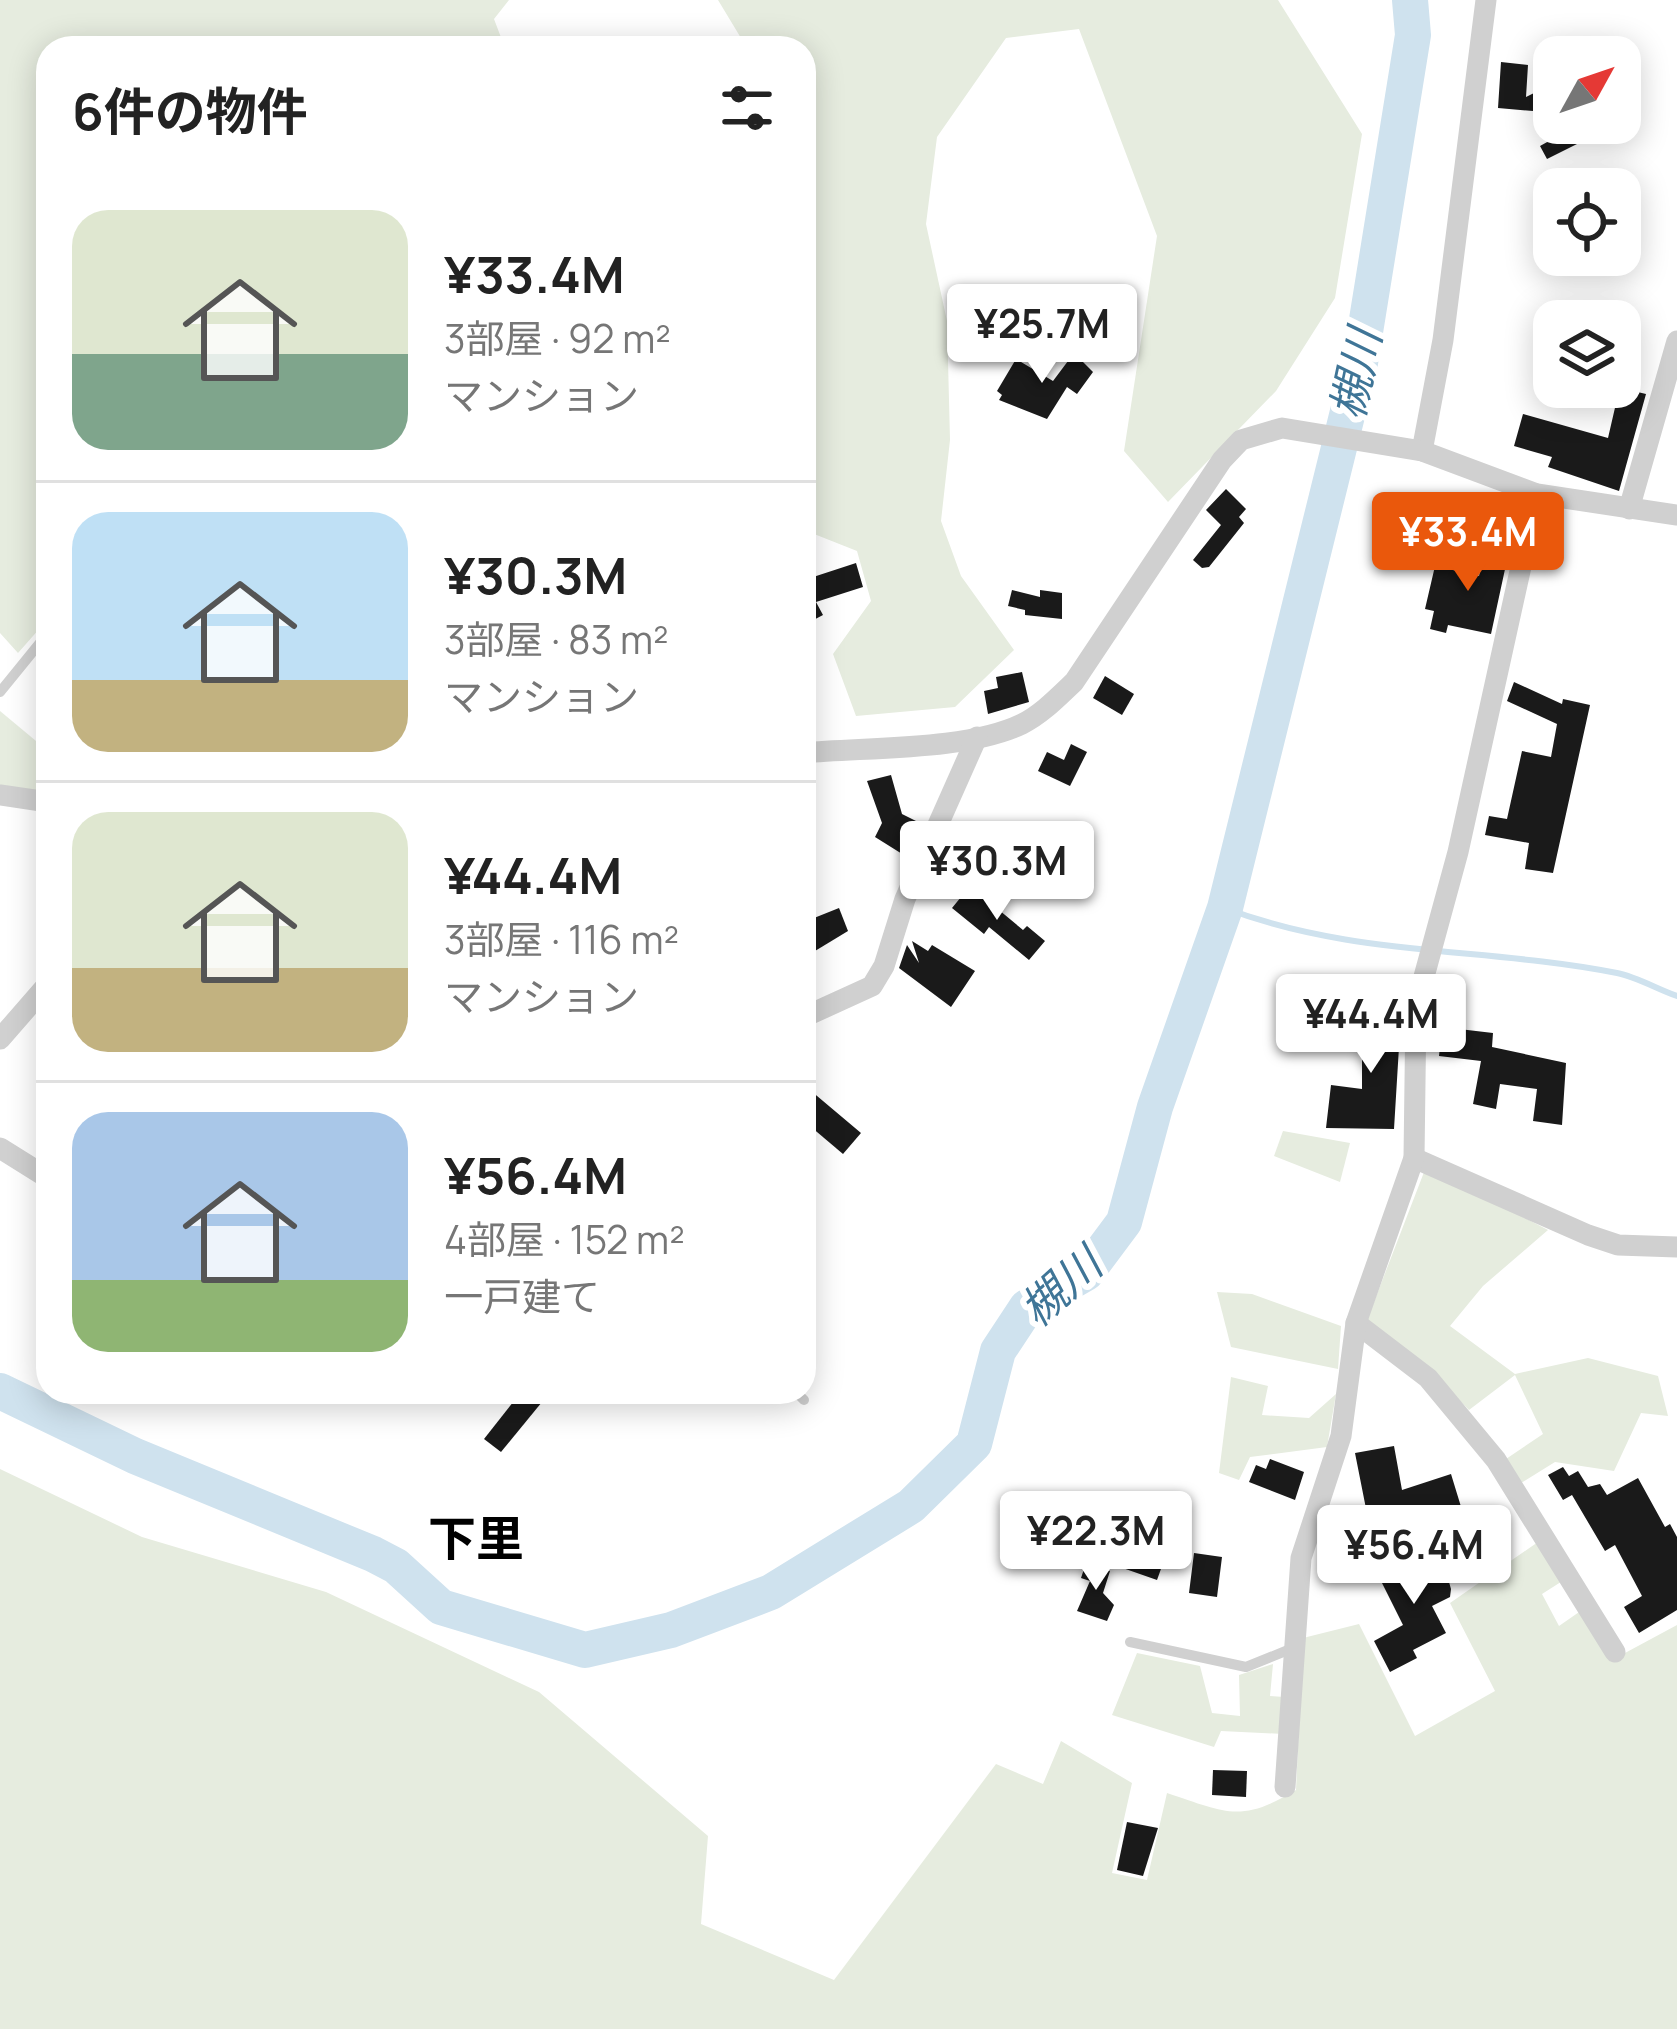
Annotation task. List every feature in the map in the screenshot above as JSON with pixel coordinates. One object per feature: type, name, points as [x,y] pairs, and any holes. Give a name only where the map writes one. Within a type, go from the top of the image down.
[{"type":"street","points":[[1416,450],[1443,340],[1486,0]]},
{"type":"street","points":[[1629,509],[1677,341]]},
{"type":"street","points":[[816,752],[977,737],[1020,725],[1074,682],[1222,460],[1241,440],[1288,429],[1416,450],[1538,494],[1677,515]]},
{"type":"street","points":[[1285,1787],[1300,1558],[1341,1436],[1356,1323],[1414,1158],[1416,1006],[1458,852],[1538,494]]},
{"type":"street","points":[[816,1011],[872,986],[884,966],[905,899],[977,737]]},
{"type":"street","points":[[0,795],[36,800]]},
{"type":"street","points":[[0,1039],[36,998]]},
{"type":"street","points":[[0,1148],[36,1170]]},
{"type":"street","points":[[1414,1158],[1588,1235],[1618,1245],[1677,1247]]},
{"type":"street","points":[[1356,1323],[1428,1378],[1496,1460],[1615,1652]]},
{"type":"lane","points":[[0,692],[36,648]]},
{"type":"lane","points":[[1130,1642],[1246,1667],[1293,1648]]},
{"type":"shaded area","points":[[0,0],[509,0],[494,19],[500,36],[36,36],[36,633],[18,653],[0,633]]},
{"type":"shaded area","points":[[718,0],[1278,0],[1362,134],[1335,298],[1276,391],[1168,502],[1124,451],[1157,236],[1079,29],[1006,38],[937,137],[926,224],[947,321],[950,440],[941,521],[961,576],[1014,650],[955,707],[856,716],[833,654],[871,601],[857,551],[816,535],[816,36],[740,36]]},
{"type":"shaded area","points":[[0,711],[36,741],[36,791],[0,786]]},
{"type":"shaded area","points":[[1283,1131],[1350,1143],[1340,1182],[1274,1156]]},
{"type":"shaded area","points":[[1426,1167],[1548,1230],[1483,1286],[1450,1326],[1515,1374],[1588,1358],[1658,1376],[1668,1416],[1641,1413],[1614,1471],[1555,1462],[1521,1483],[1506,1459],[1543,1434],[1515,1375],[1469,1410],[1422,1362],[1367,1320]]},
{"type":"shaded area","points":[[1217,1292],[1252,1294],[1341,1326],[1338,1369],[1231,1347]]},
{"type":"shaded area","points":[[1231,1377],[1268,1386],[1262,1415],[1309,1418],[1336,1394],[1327,1447],[1250,1457],[1239,1480],[1219,1473]]},
{"type":"shaded area","points":[[0,1469],[142,1537],[326,1592],[539,1692],[708,1836],[701,1924],[834,1980],[996,1764],[1043,1784],[1061,1741],[1132,1783],[1112,1873],[1147,1880],[1167,1793],[1246,1811],[1296,1790],[1303,1638],[1359,1624],[1415,1736],[1495,1691],[1450,1603],[1538,1542],[1564,1580],[1542,1594],[1559,1626],[1582,1610],[1612,1660],[1677,1625],[1677,2029],[0,2029]]},
{"type":"shaded area","points":[[1137,1653],[1200,1666],[1212,1713],[1240,1716],[1239,1675],[1273,1664],[1270,1696],[1284,1697],[1283,1734],[1221,1731],[1214,1747],[1112,1715]]},
{"type":"building","points":[[1501,62],[1528,65],[1526,97],[1533,94],[1533,111],[1498,108]]},
{"type":"building","points":[[1544,144],[1577,144],[1547,159],[1540,146]]},
{"type":"building","points":[[1074,353],[1093,372],[1077,394],[1067,387],[1047,419],[999,400],[1002,395],[997,391],[1016,359],[1053,381]]},
{"type":"building","points":[[1641,393],[1646,394],[1619,491],[1548,467],[1552,457],[1514,446],[1523,414],[1608,438],[1615,408],[1641,408]]},
{"type":"building","points":[[1226,489],[1246,509],[1239,517],[1244,523],[1209,567],[1202,568],[1193,560],[1221,525],[1206,510]]},
{"type":"building","points":[[1488,541],[1510,546],[1491,634],[1448,625],[1446,633],[1430,629],[1434,611],[1425,609],[1435,566],[1479,576]]},
{"type":"building","points":[[856,563],[863,587],[816,602],[816,576]]},
{"type":"building","points":[[1012,590],[1040,597],[1040,590],[1062,593],[1062,619],[1025,615],[1025,610],[1008,606]]},
{"type":"building","points":[[1022,672],[1029,702],[988,714],[984,691],[998,688],[996,677]]},
{"type":"building","points":[[1105,676],[1134,694],[1122,715],[1093,698]]},
{"type":"building","points":[[1514,682],[1562,704],[1563,699],[1590,705],[1553,873],[1525,869],[1529,843],[1485,835],[1489,816],[1507,819],[1522,751],[1551,757],[1557,724],[1507,701]]},
{"type":"building","points":[[1071,744],[1087,752],[1070,786],[1038,771],[1047,752],[1064,760]]},
{"type":"building","points":[[891,775],[902,814],[922,824],[907,857],[875,837],[882,823],[867,781]]},
{"type":"building","points":[[970,886],[1023,930],[1027,926],[1045,941],[1029,960],[989,927],[984,934],[952,908]]},
{"type":"building","points":[[839,908],[848,931],[816,950],[816,917]]},
{"type":"building","points":[[912,941],[928,951],[932,945],[975,971],[951,1007],[899,968],[907,945],[919,963]]},
{"type":"building","points":[[1358,1008],[1401,1014],[1394,1129],[1326,1128],[1331,1085],[1362,1089],[1362,1037],[1354,1036]]},
{"type":"building","points":[[1442,1027],[1493,1033],[1492,1047],[1566,1063],[1562,1125],[1533,1121],[1537,1089],[1500,1084],[1496,1109],[1473,1104],[1481,1061],[1439,1056]]},
{"type":"building","points":[[816,1095],[861,1133],[843,1154],[816,1131]]},
{"type":"building","points":[[512,1404],[540,1404],[501,1452],[484,1439]]},
{"type":"building","points":[[1394,1446],[1402,1490],[1451,1474],[1462,1510],[1445,1515],[1454,1533],[1374,1549],[1355,1453]]},
{"type":"building","points":[[1270,1459],[1304,1472],[1295,1500],[1249,1482],[1256,1465],[1266,1469]]},
{"type":"building","points":[[1563,1467],[1569,1476],[1578,1471],[1588,1487],[1600,1484],[1607,1495],[1638,1478],[1665,1527],[1670,1524],[1677,1537],[1677,1610],[1639,1633],[1624,1607],[1642,1596],[1615,1545],[1605,1551],[1572,1495],[1563,1500],[1548,1475]]},
{"type":"building","points":[[1147,1504],[1180,1516],[1157,1580],[1117,1566],[1126,1538],[1134,1541]]},
{"type":"building","points":[[1439,1547],[1451,1589],[1450,1597],[1432,1606],[1446,1633],[1413,1650],[1417,1658],[1390,1672],[1374,1641],[1403,1625],[1379,1577]]},
{"type":"building","points":[[1194,1553],[1222,1557],[1217,1597],[1189,1593]]},
{"type":"building","points":[[1086,1563],[1110,1571],[1103,1593],[1114,1605],[1107,1621],[1077,1611],[1090,1581],[1081,1578]]},
{"type":"building","points":[[1213,1770],[1247,1771],[1246,1797],[1212,1795]]},
{"type":"building","points":[[1127,1822],[1158,1828],[1143,1876],[1117,1870]]},
{"type":"waterway","name":"槻川","points":[[0,1391],[135,1456],[373,1554],[396,1566],[441,1607],[585,1650],[671,1630],[771,1592],[911,1506],[974,1444],[998,1351],[1027,1307],[1086,1273],[1124,1222],[1155,1107],[1225,908],[1360,363],[1413,35],[1410,0]]},
{"type":"waterway","points":[[1225,908],[1321,935],[1617,973],[1677,996]]},
{"type":"district","name":"下里","points":[[476,1537]]}]
